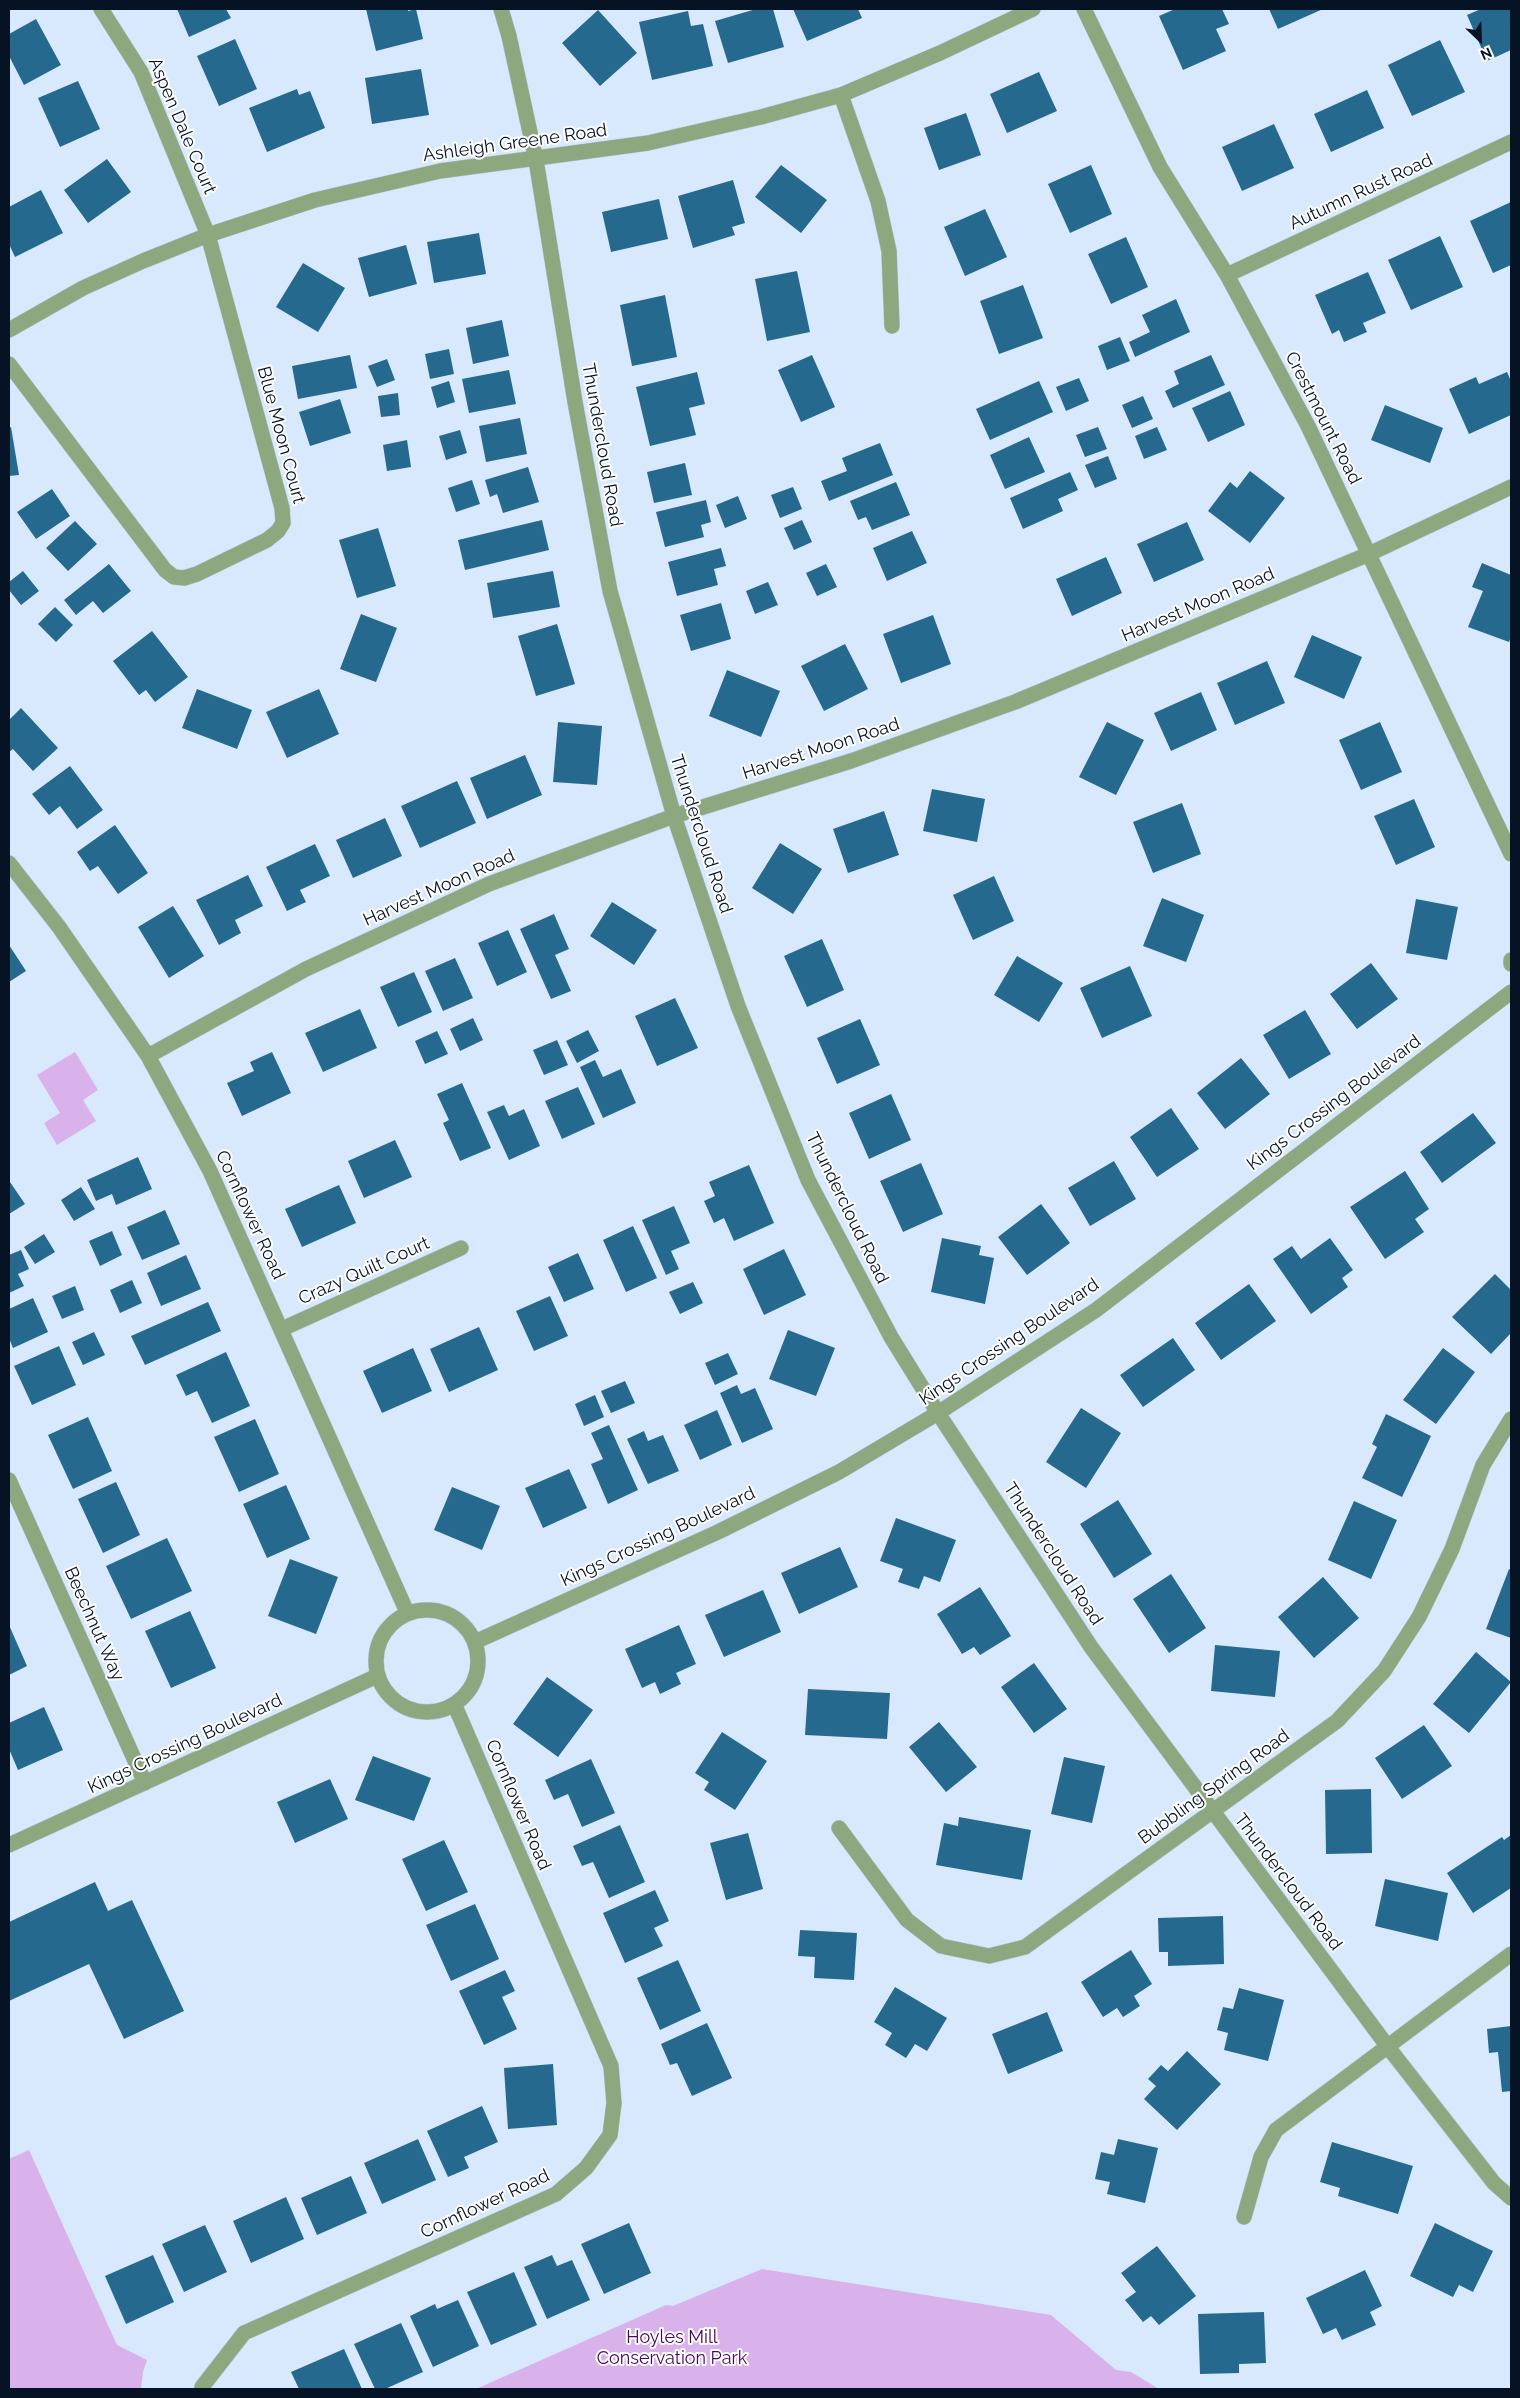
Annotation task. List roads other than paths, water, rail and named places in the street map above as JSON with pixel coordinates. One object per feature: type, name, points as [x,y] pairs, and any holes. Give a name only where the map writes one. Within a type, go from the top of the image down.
[{"type":"street","name":"Aspen Dale Court","points":[[101,9],[141,72],[208,235]]},
{"type":"street","name":"Thundercloud Road","points":[[501,9],[509,36],[536,160],[575,402],[610,591],[674,816],[738,1006],[808,1180],[891,1337],[938,1413],[1091,1647],[1388,2047],[1494,2183],[1511,2198]]},
{"type":"street","name":"Ashleigh Greene Road","points":[[9,330],[83,288],[208,235],[316,200],[440,171],[536,160],[648,143],[761,117],[841,95],[940,53],[1033,9]]},
{"type":"street","name":"Crestmount Road","points":[[1084,9],[1160,167],[1227,276],[1308,426],[1511,854]]},
{"type":"street","points":[[841,95],[880,210],[889,251],[892,326]]},
{"type":"street","name":"Autumn Rust Road","points":[[1227,276],[1511,142]]},
{"type":"street","name":"Blue Moon Court","points":[[9,364],[165,570],[174,577],[184,578],[197,574],[267,540],[278,531],[283,523],[282,508],[208,235]]},
{"type":"street","name":"Harvest Moon Road","points":[[148,1056],[306,969],[489,884],[674,816],[851,760],[1015,702],[1369,554],[1511,487]]},
{"type":"street","name":"Cornflower Road","points":[[9,863],[60,927],[148,1056],[210,1171],[407,1612]]},
{"type":"street","name":"Kings Crossing Boulevard","points":[[477,1641],[753,1514],[839,1472],[938,1413],[1096,1310],[1511,992]]},
{"type":"street","name":"Crazy Quilt Court","points":[[282,1329],[461,1248]]},
{"type":"street","name":"Bubbling Spring Road","points":[[839,1828],[907,1920],[941,1946],[989,1956],[1025,1947],[1337,1721],[1384,1671],[1418,1617],[1452,1549],[1482,1465],[1511,1420]]},
{"type":"street","name":"Beechnut Way","points":[[9,1480],[145,1783]]},
{"type":"street","points":[[434,1608],[460,1618],[477,1641],[478,1677],[455,1706],[432,1713],[408,1710],[389,1697],[377,1676],[380,1638],[407,1612],[434,1608]]},
{"type":"street","name":"Kings Crossing Boulevard","points":[[9,1845],[377,1676]]},
{"type":"street","name":"Cornflower Road","points":[[202,2387],[244,2333],[556,2194],[586,2168],[610,2135],[614,2103],[611,2066],[455,1706]]},
{"type":"street","points":[[1244,2217],[1261,2157],[1276,2130],[1511,1954]]},
{"type":"park label","name":"Hoyles Mill Conservation Park","points":[[672,2348]]}]
